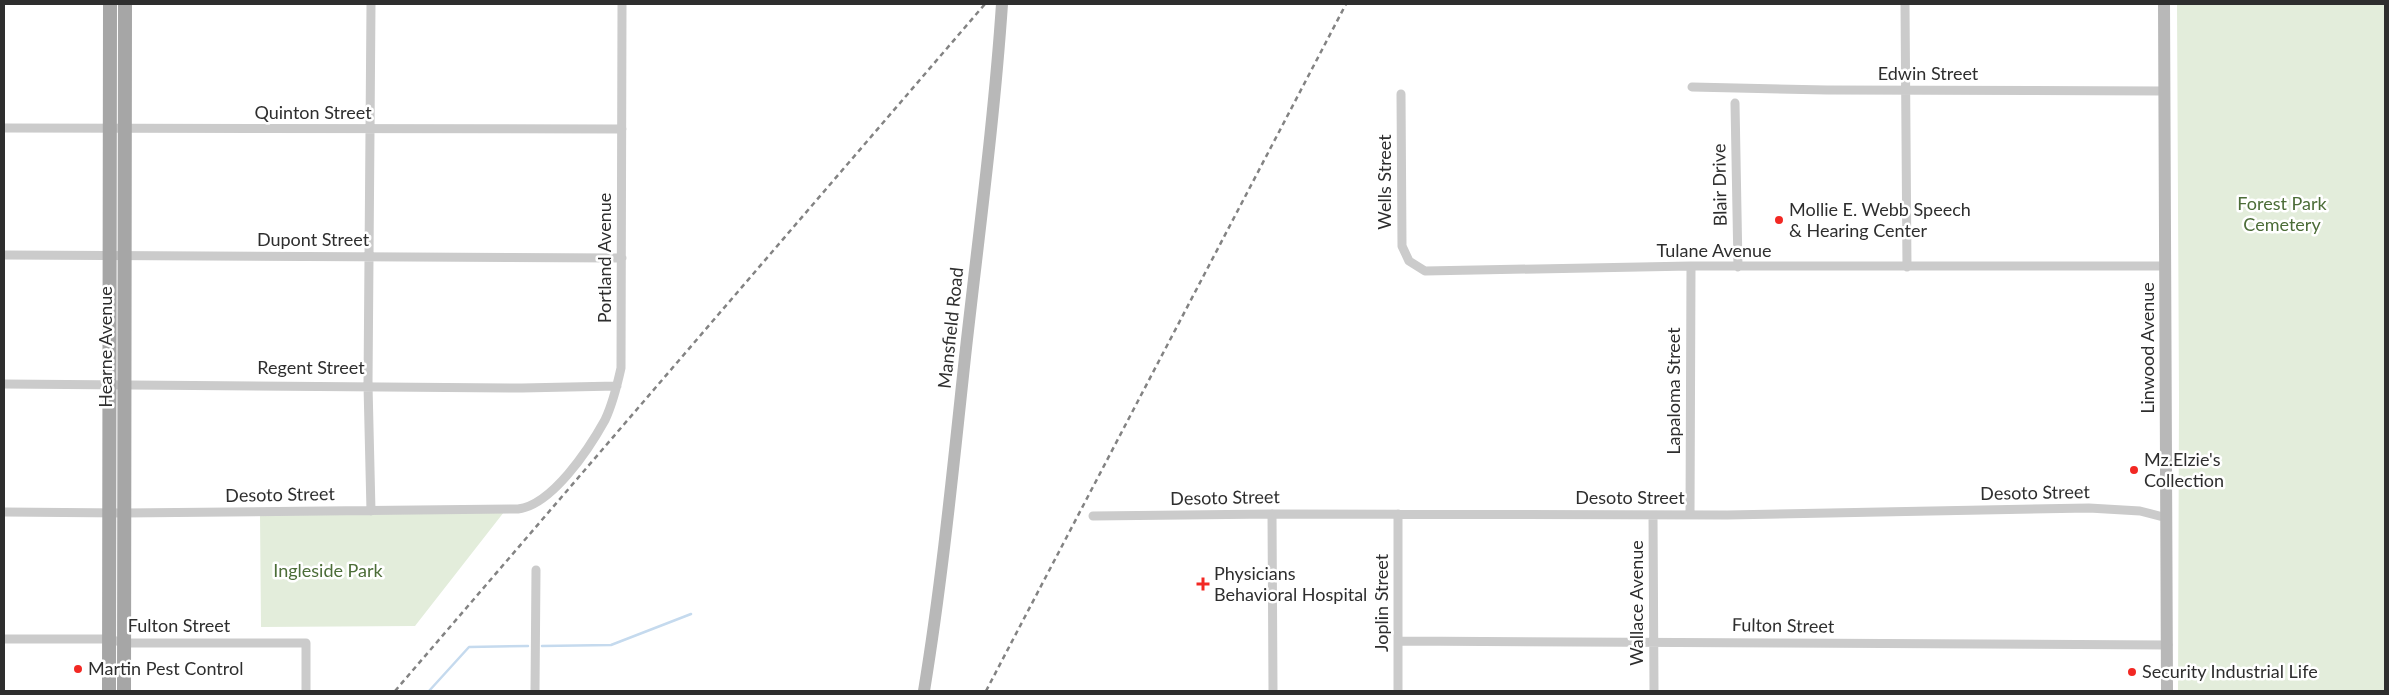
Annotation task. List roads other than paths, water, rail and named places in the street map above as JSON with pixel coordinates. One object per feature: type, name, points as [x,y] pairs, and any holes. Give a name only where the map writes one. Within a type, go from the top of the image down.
[{"type":"main road","name":"Hearne Avenue","points":[[108,691],[110,4]]},
{"type":"main road","name":"Hearne Avenue","points":[[124,691],[125,4]]},
{"type":"main road","name":"Mansfield Road","points":[[930,691],[932,656],[992,114],[1002,4]]},
{"type":"main road","name":"Linwood Avenue","points":[[2164,4],[2167,691]]},
{"type":"main road","name":"Mansfield Road","points":[[924,691],[932,656]]},
{"type":"street","points":[[370,511],[368,385],[371,4]]},
{"type":"street","name":"Portland Avenue","points":[[551,491],[572,467],[604,420],[617,386],[622,356],[622,4]]},
{"type":"street","points":[[1905,4],[1907,267]]},
{"type":"street","name":"Edwin Street","points":[[1692,87],[1906,91],[2164,91]]},
{"type":"street","name":"Wells Street","points":[[1401,94],[1401,237],[1405,254],[1414,266]]},
{"type":"street","name":"Blair Drive","points":[[1735,103],[1738,267]]},
{"type":"street","name":"Quinton Street","points":[[4,128],[622,129]]},
{"type":"street","name":"Dupont Street","points":[[4,255],[622,258]]},
{"type":"street","name":"Tulane Avenue","points":[[1414,266],[1435,272],[1691,266],[2166,266]]},
{"type":"street","name":"Lapaloma Street","points":[[1690,515],[1691,266]]},
{"type":"street","name":"Regent Street","points":[[4,384],[368,385],[522,388],[617,386]]},
{"type":"street","name":"Desoto Street","points":[[4,512],[124,513],[518,509],[533,506],[551,491]]},
{"type":"street","name":"Desoto Street","points":[[1093,516],[1272,514],[1690,515],[2089,508],[2140,511],[2167,518]]},
{"type":"street","points":[[1272,514],[1272,691]]},
{"type":"street","name":"Joplin Street","points":[[1398,514],[1398,691]]},
{"type":"street","name":"Wallace Avenue","points":[[1653,515],[1654,691]]},
{"type":"street","points":[[535,691],[536,570]]},
{"type":"street","name":"Fulton Street","points":[[4,639],[109,639],[124,643],[306,642],[306,691]]},
{"type":"street","name":"Fulton Street","points":[[1398,641],[1798,641],[1876,644],[2168,645]]},
{"type":"waterway","points":[[542,646],[611,645],[691,614]]},
{"type":"waterway","points":[[429,691],[469,647],[528,646]]},
{"type":"railway","points":[[395,691],[985,4]]},
{"type":"railway","points":[[986,691],[1346,4]]},
{"type":"place","name":"Mollie E. Webb Speech & Hearing Center","points":[[1779,220]]},
{"type":"place","name":"Mz.Elzie's Collection","points":[[2134,470]]},
{"type":"place","name":"Physicians Behavioral Hospital","points":[[1203,584]]},
{"type":"place","name":"Martin Pest Control","points":[[78,669]]},
{"type":"place","name":"Security Industrial Life","points":[[2132,672]]},
{"type":"park label","name":"Forest Park Cemetery","points":[[2282,214]]},
{"type":"park label","name":"Ingleside Park","points":[[328,571]]}]
